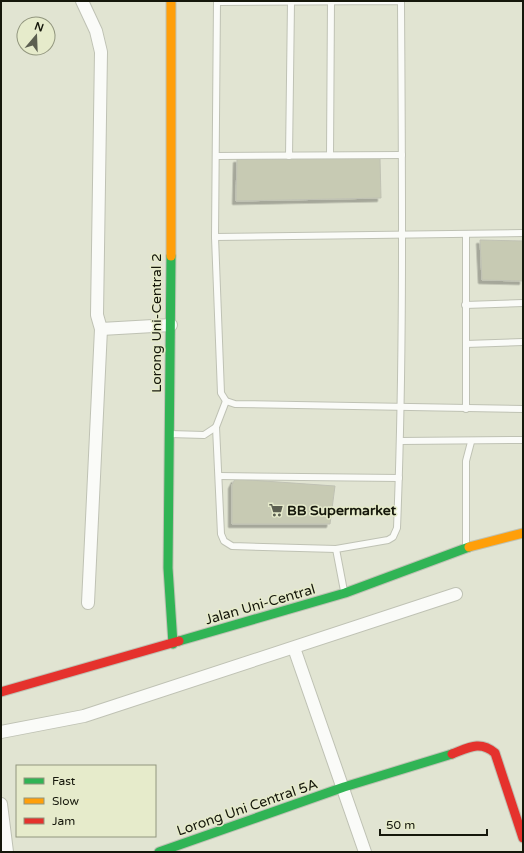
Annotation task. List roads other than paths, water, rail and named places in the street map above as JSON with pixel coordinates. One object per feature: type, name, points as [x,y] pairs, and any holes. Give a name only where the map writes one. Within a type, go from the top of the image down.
[{"type":"street","points":[[82,1],[96,31],[101,52],[97,315],[101,328],[88,603]]},
{"type":"street","name":"Lorong Uni-Central 2","points":[[171,1],[171,324],[168,568],[173,644]]},
{"type":"street","points":[[101,328],[171,324]]},
{"type":"street","name":"Jalan Uni-Central","points":[[1,692],[173,644],[345,593],[466,548],[523,533]]},
{"type":"street","points":[[1,732],[84,716],[456,594]]},
{"type":"street","points":[[294,648],[344,787],[365,852]]},
{"type":"street","name":"Lorong Uni Central 5A","points":[[159,852],[344,787],[479,745],[488,747],[495,753],[523,838]]},
{"type":"street","points":[[1,804],[7,852]]},
{"type":"lane","points":[[226,401],[216,427],[221,534],[224,541],[232,546],[336,549],[388,540],[393,537],[397,528],[401,407],[401,1],[218,2],[215,237],[221,393],[226,401],[235,404],[401,407],[466,409],[523,409]]},
{"type":"lane","points":[[289,156],[291,2]]},
{"type":"lane","points":[[330,155],[331,2]]},
{"type":"lane","points":[[216,156],[402,155]]},
{"type":"lane","points":[[215,237],[523,233]]},
{"type":"lane","points":[[466,234],[466,409]]},
{"type":"lane","points":[[465,305],[523,303]]},
{"type":"lane","points":[[466,344],[523,342]]},
{"type":"lane","points":[[170,434],[204,435],[216,427]]},
{"type":"lane","points":[[400,441],[471,442],[523,440]]},
{"type":"lane","points":[[466,548],[466,461],[471,442]]},
{"type":"lane","points":[[219,476],[399,478]]},
{"type":"lane","points":[[336,549],[345,593]]},
{"type":"place","name":"BB Supermarket","points":[[276,510]]}]
